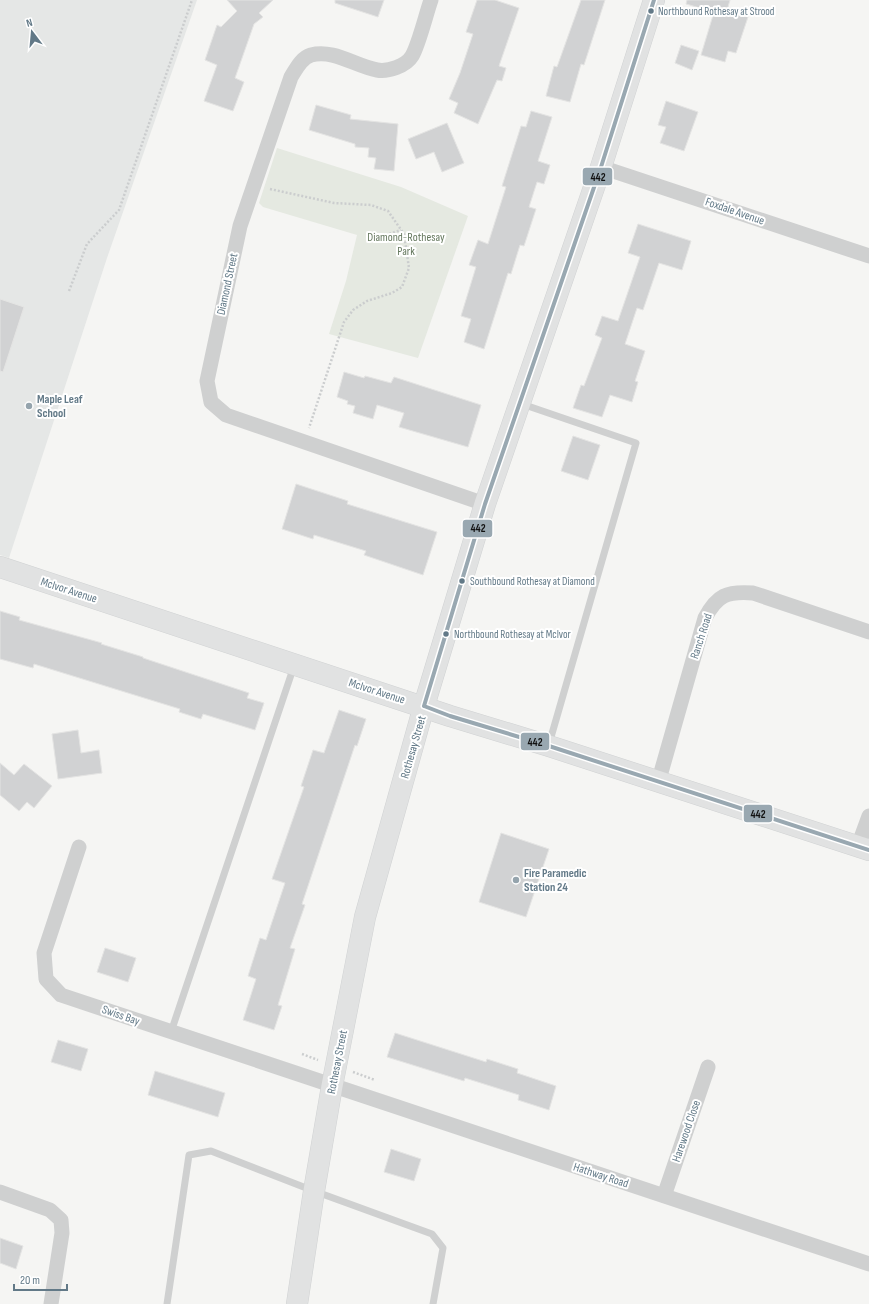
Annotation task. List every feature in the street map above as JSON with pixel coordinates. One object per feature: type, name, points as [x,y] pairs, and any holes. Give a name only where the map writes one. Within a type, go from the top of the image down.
[{"type":"street","name":"Diamond Street","points":[[431,0],[412,56],[398,68],[377,70],[347,59],[330,55],[311,55],[298,64],[291,77],[240,226],[207,380],[211,402],[226,415],[485,504]]},
{"type":"street","name":"Rothesay Street","points":[[298,1304],[314,1191],[332,1086],[365,917],[424,706],[485,504],[600,167],[654,0]]},
{"type":"street","name":"Foxdale Avenue","points":[[600,167],[869,256]]},
{"type":"street","name":"McIvor Avenue","points":[[0,567],[424,706],[450,716],[549,746],[658,783],[864,848]]},
{"type":"street","name":"Ranch Road","points":[[658,783],[705,618],[712,606],[722,596],[738,592],[753,593],[869,632]]},
{"type":"street","points":[[864,848],[869,816]]},
{"type":"street","name":"Swiss Bay","points":[[79,847],[44,953],[46,979],[62,995],[332,1086]]},
{"type":"street","name":"Harewood Close","points":[[664,1196],[708,1067]]},
{"type":"street","name":"Hathway Road","points":[[332,1086],[869,1264]]},
{"type":"street","points":[[0,1192],[50,1210],[61,1220],[62,1233],[51,1304]]},
{"type":"lane","points":[[520,404],[636,443],[549,746]]},
{"type":"lane","points":[[171,1032],[295,664]]},
{"type":"lane","points":[[167,1304],[189,1155],[211,1151],[314,1191],[432,1234],[444,1248],[433,1304]]},
{"type":"path","points":[[69,291],[87,244],[119,210],[192,0]]},
{"type":"path","points":[[254,185],[334,203],[371,205],[388,211],[404,234],[409,268],[402,287],[392,294],[367,301],[353,310],[344,322],[305,442]]},
{"type":"path","points":[[374,239],[401,230]]},
{"type":"shaded area","name":"Maple Leaf School","points":[[0,0],[197,0],[107,258],[9,558],[0,555]]},
{"type":"green space","name":"Diamond-Rothesay Park","points":[[277,148],[401,187],[468,216],[418,358],[329,334],[346,281],[357,235],[263,207],[259,203]]},
{"type":"building","points":[[227,0],[273,0],[259,13],[263,17],[254,24],[235,78],[244,82],[233,111],[204,101],[217,65],[205,60],[217,25],[221,27],[237,11]]},
{"type":"building","points":[[335,0],[384,0],[378,17],[335,3]]},
{"type":"building","points":[[477,0],[495,0],[519,8],[499,66],[506,68],[502,81],[497,80],[478,124],[454,113],[458,103],[449,99],[460,73],[473,34],[466,32]]},
{"type":"building","points":[[581,0],[605,0],[584,65],[581,64],[570,102],[546,96],[554,66],[557,67]]},
{"type":"building","points":[[687,0],[730,0],[728,7],[749,14],[736,53],[728,51],[725,62],[701,55],[714,12],[686,4]]},
{"type":"building","points":[[681,45],[699,51],[692,70],[675,63]]},
{"type":"building","points":[[666,101],[698,112],[684,151],[660,143],[666,127],[658,125]]},
{"type":"building","points":[[316,105],[351,115],[350,119],[398,124],[394,171],[374,169],[376,158],[368,157],[369,148],[355,147],[355,144],[309,130]]},
{"type":"building","points":[[531,111],[552,117],[538,161],[550,165],[544,184],[537,182],[529,207],[536,209],[524,246],[520,245],[511,274],[508,273],[484,349],[464,342],[471,319],[461,316],[476,267],[469,265],[478,240],[488,244],[506,187],[502,186],[521,126],[526,127]]},
{"type":"building","points":[[447,123],[464,163],[442,172],[434,152],[416,159],[408,139]]},
{"type":"building","points":[[638,224],[691,241],[682,270],[659,263],[643,310],[637,308],[625,344],[645,351],[635,381],[638,382],[632,402],[610,395],[602,417],[573,408],[581,385],[584,386],[602,338],[595,335],[602,316],[618,321],[640,257],[628,253]]},
{"type":"building","points":[[0,299],[24,307],[3,372],[0,371]]},
{"type":"building","points":[[344,372],[364,378],[365,376],[391,383],[394,377],[481,405],[468,447],[399,427],[404,413],[377,405],[373,419],[353,413],[355,406],[347,404],[348,401],[337,397]]},
{"type":"building","points":[[573,436],[600,445],[588,480],[561,471]]},
{"type":"building","points":[[296,484],[348,501],[347,504],[437,532],[423,575],[364,555],[366,551],[314,535],[313,539],[282,529]]},
{"type":"building","points":[[0,611],[20,617],[19,620],[102,643],[101,644],[249,693],[247,698],[264,703],[255,730],[203,714],[201,719],[179,712],[180,709],[34,664],[33,668],[0,659]]},
{"type":"building","points":[[339,710],[366,719],[357,746],[355,745],[302,904],[305,905],[290,948],[295,949],[278,1005],[282,1006],[274,1030],[243,1020],[256,979],[248,976],[260,938],[266,940],[285,883],[272,879],[304,787],[301,786],[313,750],[324,753]]},
{"type":"building","points":[[78,730],[81,753],[99,750],[102,773],[58,779],[52,734]]},
{"type":"building","points":[[0,763],[14,775],[24,764],[52,786],[34,808],[27,802],[19,811],[0,795]]},
{"type":"building","points":[[501,833],[549,849],[526,917],[479,902]]},
{"type":"building","points":[[105,948],[136,958],[128,982],[97,972]]},
{"type":"building","points":[[395,1033],[486,1062],[487,1059],[518,1069],[517,1073],[556,1086],[549,1110],[518,1100],[519,1095],[465,1078],[464,1081],[387,1057]]},
{"type":"building","points":[[58,1040],[88,1049],[81,1071],[51,1062]]},
{"type":"building","points":[[155,1071],[225,1093],[218,1117],[148,1095]]},
{"type":"building","points":[[391,1149],[421,1159],[414,1181],[384,1172]]},
{"type":"building","points":[[0,1238],[23,1246],[16,1269],[0,1263]]},
{"type":"transit line","name":"442","points":[[424,706],[485,504],[601,167],[654,0]]},
{"type":"transit line","name":"442","points":[[424,706],[450,716],[549,746],[869,850]]},
{"type":"place","name":"Northbound Rothesay at Strood","points":[[651,11]]},
{"type":"place","name":"Maple Leaf School","points":[[29,406]]},
{"type":"place","name":"Southbound Rothesay at Diamond","points":[[462,581]]},
{"type":"place","name":"Northbound Rothesay at McIvor","points":[[446,634]]},
{"type":"place","name":"Fire Paramedic Station 24","points":[[516,880]]}]
